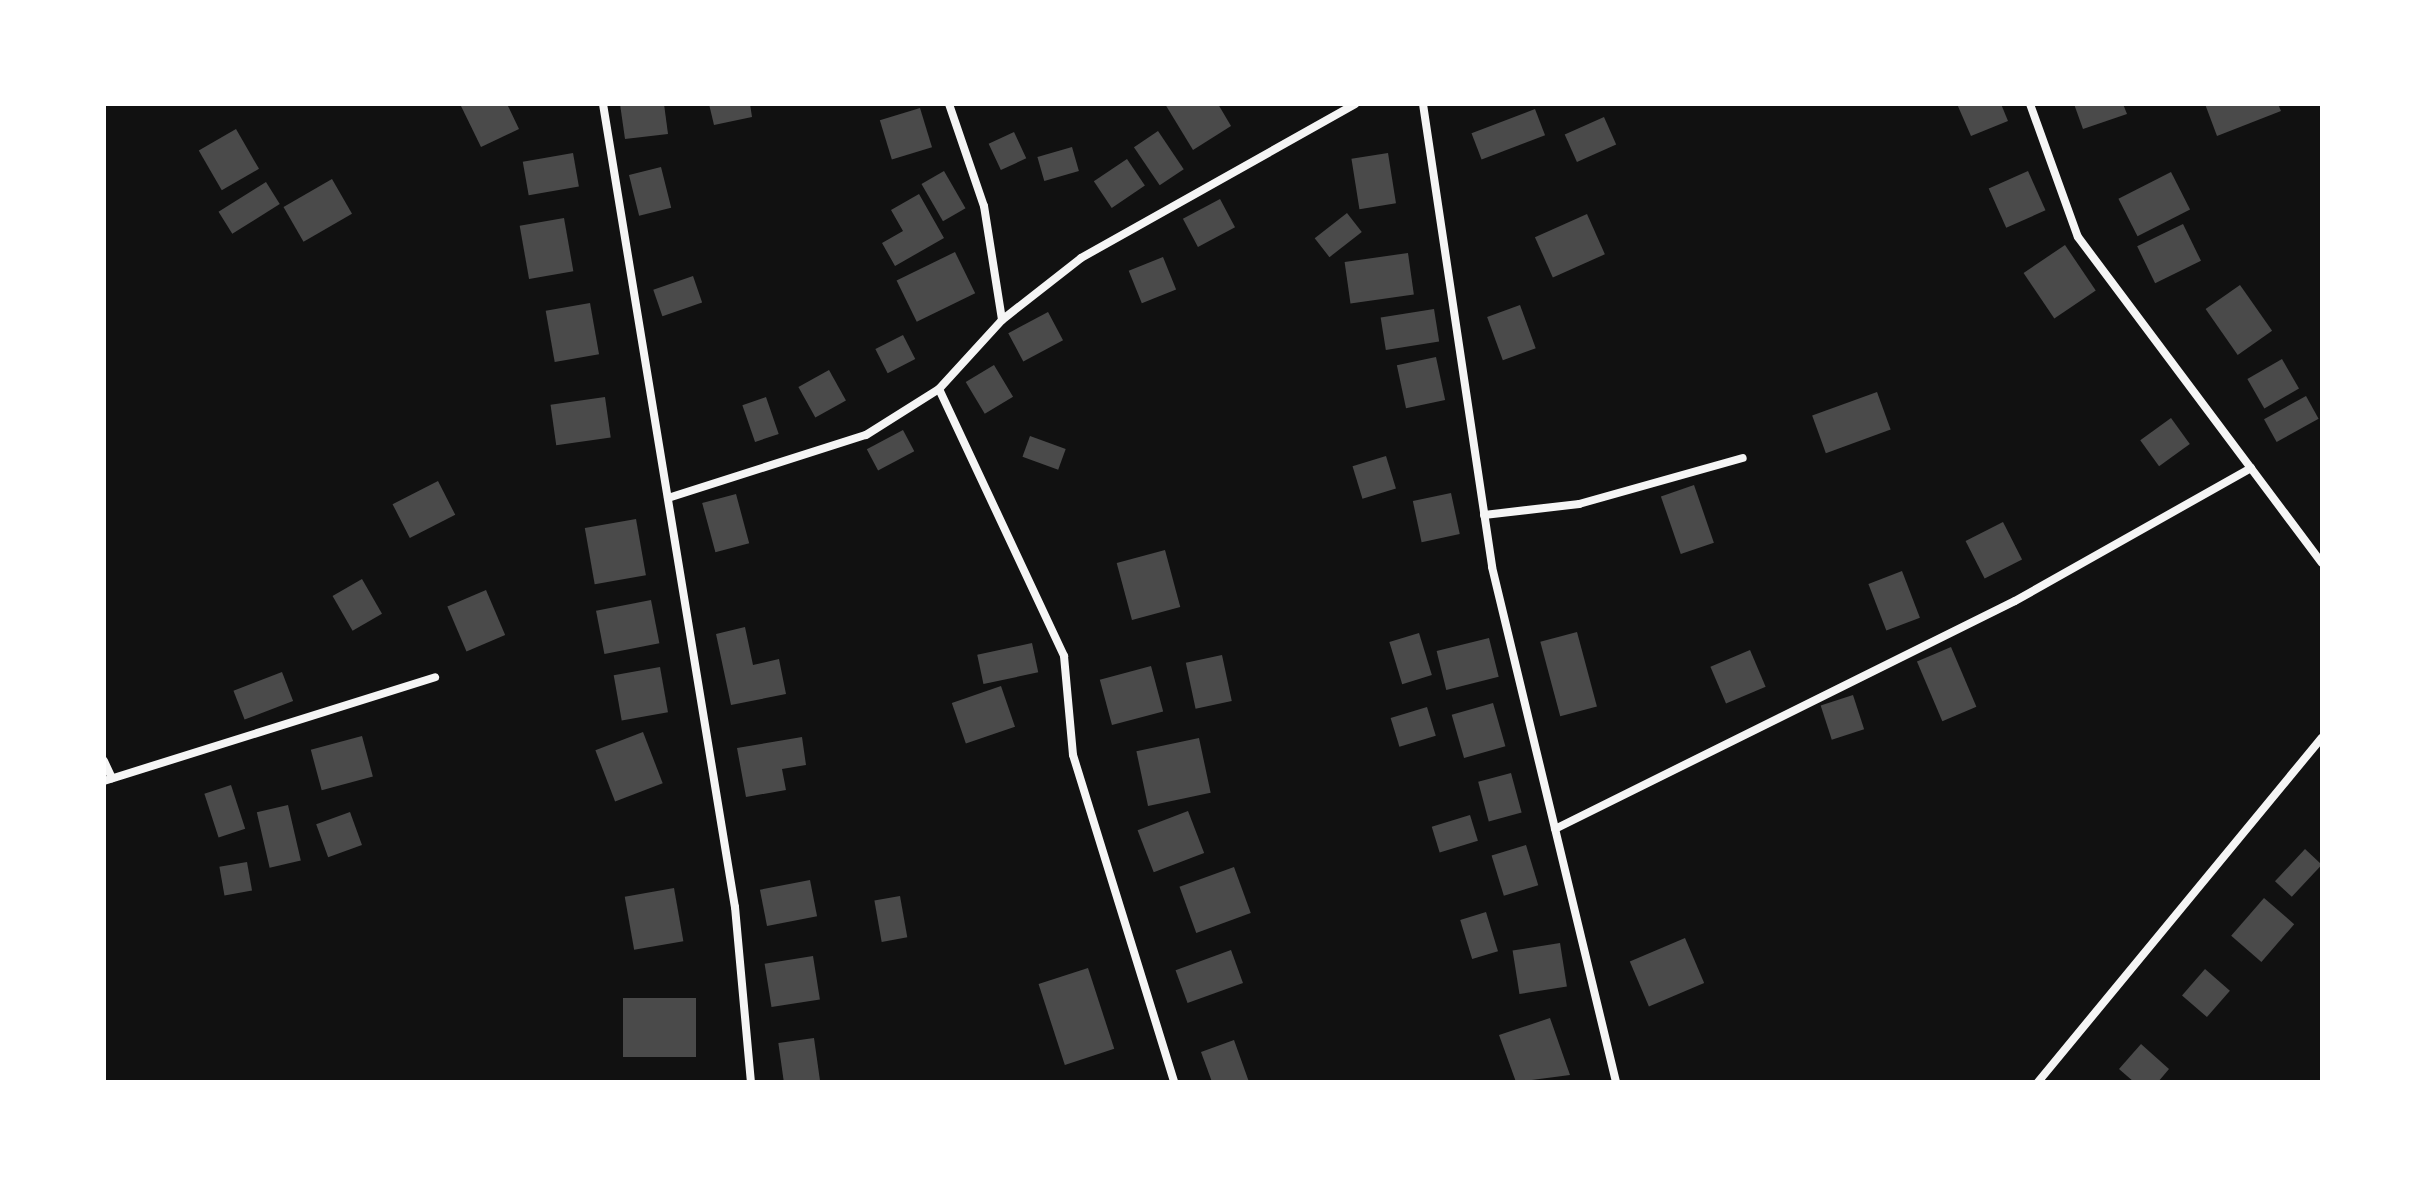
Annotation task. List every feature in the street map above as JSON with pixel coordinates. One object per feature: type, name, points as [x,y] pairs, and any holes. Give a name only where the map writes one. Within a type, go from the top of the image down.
[{"type":"street","points":[[603,104],[735,907],[751,1082]]},
{"type":"street","points":[[949,104],[984,206],[1002,320]]},
{"type":"street","points":[[668,498],[866,435],[939,389],[1002,320],[1081,258],[1355,104]]},
{"type":"street","points":[[1423,104],[1484,515],[1616,1082]]},
{"type":"street","points":[[2030,104],[2078,237],[2322,563]]},
{"type":"street","points":[[939,389],[1064,656],[1073,755],[1174,1082]]},
{"type":"street","points":[[1484,515],[1579,504],[1743,458]]},
{"type":"street","points":[[1555,829],[2015,601],[2251,468]]},
{"type":"street","points":[[104,761],[108,780],[435,677]]},
{"type":"street","points":[[2038,1082],[2322,738]]},
{"type":"building","points":[[460,104],[507,104],[519,129],[481,147]]},
{"type":"building","points":[[620,104],[664,104],[668,134],[625,139]]},
{"type":"building","points":[[709,104],[750,104],[752,117],[714,125]]},
{"type":"building","points":[[1165,104],[1218,104],[1231,126],[1193,150]]},
{"type":"building","points":[[1957,104],[2001,104],[2008,121],[1971,136]]},
{"type":"building","points":[[2074,104],[2123,104],[2127,114],[2083,129]]},
{"type":"building","points":[[2205,104],[2278,104],[2281,111],[2217,136]]},
{"type":"building","points":[[920,108],[932,147],[892,159],[880,120]]},
{"type":"building","points":[[1535,109],[1545,135],[1482,160],[1472,133]]},
{"type":"building","points":[[1604,117],[1616,144],[1577,162],[1565,134]]},
{"type":"building","points":[[236,129],[259,169],[222,190],[199,150]]},
{"type":"building","points":[[1158,131],[1184,169],[1160,185],[1134,147]]},
{"type":"building","points":[[1014,132],[1026,158],[1001,170],[989,144]]},
{"type":"building","points":[[1072,147],[1079,171],[1044,181],[1037,157]]},
{"type":"building","points":[[573,153],[579,186],[529,195],[523,162]]},
{"type":"building","points":[[1388,153],[1396,203],[1359,209],[1351,159]]},
{"type":"building","points":[[1127,159],[1145,186],[1112,208],[1094,181]]},
{"type":"building","points":[[661,167],[671,208],[639,216],[629,175]]},
{"type":"building","points":[[944,171],[966,208],[943,221],[921,184]]},
{"type":"building","points":[[2028,171],[2045,210],[2006,228],[1989,188]]},
{"type":"building","points":[[2171,172],[2190,209],[2137,236],[2118,199]]},
{"type":"building","points":[[332,179],[352,214],[304,242],[284,207]]},
{"type":"building","points":[[266,182],[280,204],[232,234],[219,212]]},
{"type":"building","points":[[919,194],[944,238],[895,266],[882,243],[903,231],[891,210]]},
{"type":"building","points":[[1220,199],[1235,227],[1198,247],[1183,219]]},
{"type":"building","points":[[1347,213],[1362,232],[1329,257],[1315,238]]},
{"type":"building","points":[[1587,214],[1605,254],[1553,277],[1535,237]]},
{"type":"building","points":[[564,218],[573,271],[529,279],[520,226]]},
{"type":"building","points":[[2183,224],[2201,261],[2155,283],[2137,246]]},
{"type":"building","points":[[2065,245],[2096,291],[2054,319],[2024,273]]},
{"type":"building","points":[[955,252],[975,293],[917,322],[897,280]]},
{"type":"building","points":[[1408,253],[1414,295],[1350,303],[1345,262]]},
{"type":"building","points":[[1163,257],[1176,289],[1142,303],[1129,271]]},
{"type":"building","points":[[693,276],[702,302],[662,316],[653,290]]},
{"type":"building","points":[[2240,285],[2272,331],[2238,355],[2206,309]]},
{"type":"building","points":[[590,303],[599,354],[555,362],[546,311]]},
{"type":"building","points":[[1520,305],[1536,348],[1503,360],[1487,317]]},
{"type":"building","points":[[1434,309],[1439,342],[1386,350],[1381,317]]},
{"type":"building","points":[[1048,312],[1063,340],[1023,361],[1008,333]]},
{"type":"building","points":[[903,335],[915,359],[888,373],[875,349]]},
{"type":"building","points":[[1436,357],[1445,400],[1406,408],[1397,365]]},
{"type":"building","points":[[2282,359],[2299,388],[2264,408],[2247,379]]},
{"type":"building","points":[[994,365],[1013,397],[985,414],[966,382]]},
{"type":"building","points":[[829,370],[846,401],[815,418],[798,387]]},
{"type":"building","points":[[1877,392],[1891,430],[1826,453],[1812,416]]},
{"type":"building","points":[[2306,396],[2319,419],[2277,442],[2264,419]]},
{"type":"building","points":[[605,397],[611,438],[556,445],[551,405]]},
{"type":"building","points":[[766,397],[779,434],[755,442],[742,405]]},
{"type":"building","points":[[2171,418],[2190,444],[2159,466],[2140,440]]},
{"type":"building","points":[[903,430],[914,451],[878,470],[867,449]]},
{"type":"building","points":[[1030,436],[1066,449],[1058,470],[1022,457]]},
{"type":"building","points":[[1386,456],[1396,489],[1362,499],[1353,466]]},
{"type":"building","points":[[438,481],[455,515],[410,538],[393,504]]},
{"type":"building","points":[[1694,485],[1714,543],[1681,554],[1661,496]]},
{"type":"building","points":[[1451,493],[1460,534],[1422,542],[1413,501]]},
{"type":"building","points":[[736,494],[749,543],[715,552],[702,503]]},
{"type":"building","points":[[636,519],[646,575],[595,584],[585,528]]},
{"type":"building","points":[[2003,522],[2022,559],[1985,578],[1966,541]]},
{"type":"building","points":[[1165,550],[1180,607],[1132,620],[1117,563]]},
{"type":"building","points":[[1902,571],[1920,618],[1886,631],[1868,584]]},
{"type":"building","points":[[362,579],[382,614],[353,631],[333,596]]},
{"type":"building","points":[[486,590],[505,635],[466,652],[447,606]]},
{"type":"building","points":[[651,600],[659,643],[604,654],[596,611]]},
{"type":"building","points":[[745,627],[753,665],[779,659],[786,694],[731,705],[716,634]]},
{"type":"building","points":[[1577,632],[1597,706],[1560,716],[1540,642]]},
{"type":"building","points":[[1419,633],[1432,675],[1402,684],[1389,642]]},
{"type":"building","points":[[1489,638],[1499,677],[1446,690],[1437,651]]},
{"type":"building","points":[[1032,643],[1038,672],[983,684],[977,655]]},
{"type":"building","points":[[1951,647],[1976,707],[1942,721],[1917,661]]},
{"type":"building","points":[[1750,650],[1766,687],[1726,704],[1710,667]]},
{"type":"building","points":[[1222,655],[1232,701],[1196,709],[1186,663]]},
{"type":"building","points":[[1151,666],[1163,711],[1112,725],[1100,680]]},
{"type":"building","points":[[660,667],[668,712],[622,720],[614,675]]},
{"type":"building","points":[[282,672],[293,701],[245,720],[233,691]]},
{"type":"building","points":[[1001,686],[1015,727],[966,744],[952,703]]},
{"type":"building","points":[[1853,695],[1864,729],[1832,740],[1821,706]]},
{"type":"building","points":[[1493,703],[1505,746],[1464,758],[1452,715]]},
{"type":"building","points":[[1427,707],[1436,736],[1399,747],[1391,718]]},
{"type":"building","points":[[643,732],[663,783],[615,802],[595,750]]},
{"type":"building","points":[[362,736],[373,777],[322,790],[311,750]]},
{"type":"building","points":[[802,737],[806,765],[782,769],[786,790],[746,797],[737,748]]},
{"type":"building","points":[[1199,738],[1211,793],[1148,806],[1136,751]]},
{"type":"building","points":[[1511,773],[1522,813],[1489,821],[1478,782]]},
{"type":"building","points":[[231,785],[245,829],[219,837],[204,794]]},
{"type":"building","points":[[288,805],[301,861],[270,868],[257,812]]},
{"type":"building","points":[[1188,811],[1204,853],[1154,872],[1138,830]]},
{"type":"building","points":[[350,812],[362,845],[328,857],[316,824]]},
{"type":"building","points":[[1470,815],[1478,841],[1440,853],[1432,827]]},
{"type":"building","points":[[1526,845],[1538,885],[1504,896],[1492,856]]},
{"type":"building","points":[[2305,849],[2322,865],[2292,897],[2275,881]]},
{"type":"building","points":[[247,862],[252,891],[224,895],[219,867]]},
{"type":"building","points":[[1234,867],[1251,913],[1196,933],[1179,887]]},
{"type":"building","points":[[810,880],[817,916],[767,926],[760,890]]},
{"type":"building","points":[[674,888],[683,941],[634,950],[625,897]]},
{"type":"building","points":[[900,896],[907,937],[882,942],[874,901]]},
{"type":"building","points":[[2264,898],[2294,924],[2261,962],[2231,936]]},
{"type":"building","points":[[1486,912],[1498,951],[1472,959],[1460,920]]},
{"type":"building","points":[[1685,938],[1704,983],[1649,1007],[1630,961]]},
{"type":"building","points":[[1560,943],[1567,986],[1519,994],[1513,951]]},
{"type":"building","points":[[1231,950],[1243,983],[1188,1003],[1176,970]]},
{"type":"building","points":[[813,956],[820,999],[771,1007],[765,964]]},
{"type":"building","points":[[1088,968],[1114,1049],[1065,1065],[1039,984]]},
{"type":"building","points":[[2205,969],[2230,991],[2207,1017],[2182,995]]},
{"type":"building","points":[[623,998],[696,998],[696,1057],[623,1057]]},
{"type":"building","points":[[1550,1018],[1570,1075],[1516,1082],[1499,1035]]},
{"type":"building","points":[[814,1038],[820,1082],[784,1082],[778,1043]]},
{"type":"building","points":[[1234,1040],[1249,1082],[1212,1082],[1201,1052]]},
{"type":"building","points":[[2141,1044],[2169,1069],[2158,1082],[2134,1082],[2119,1069]]}]
